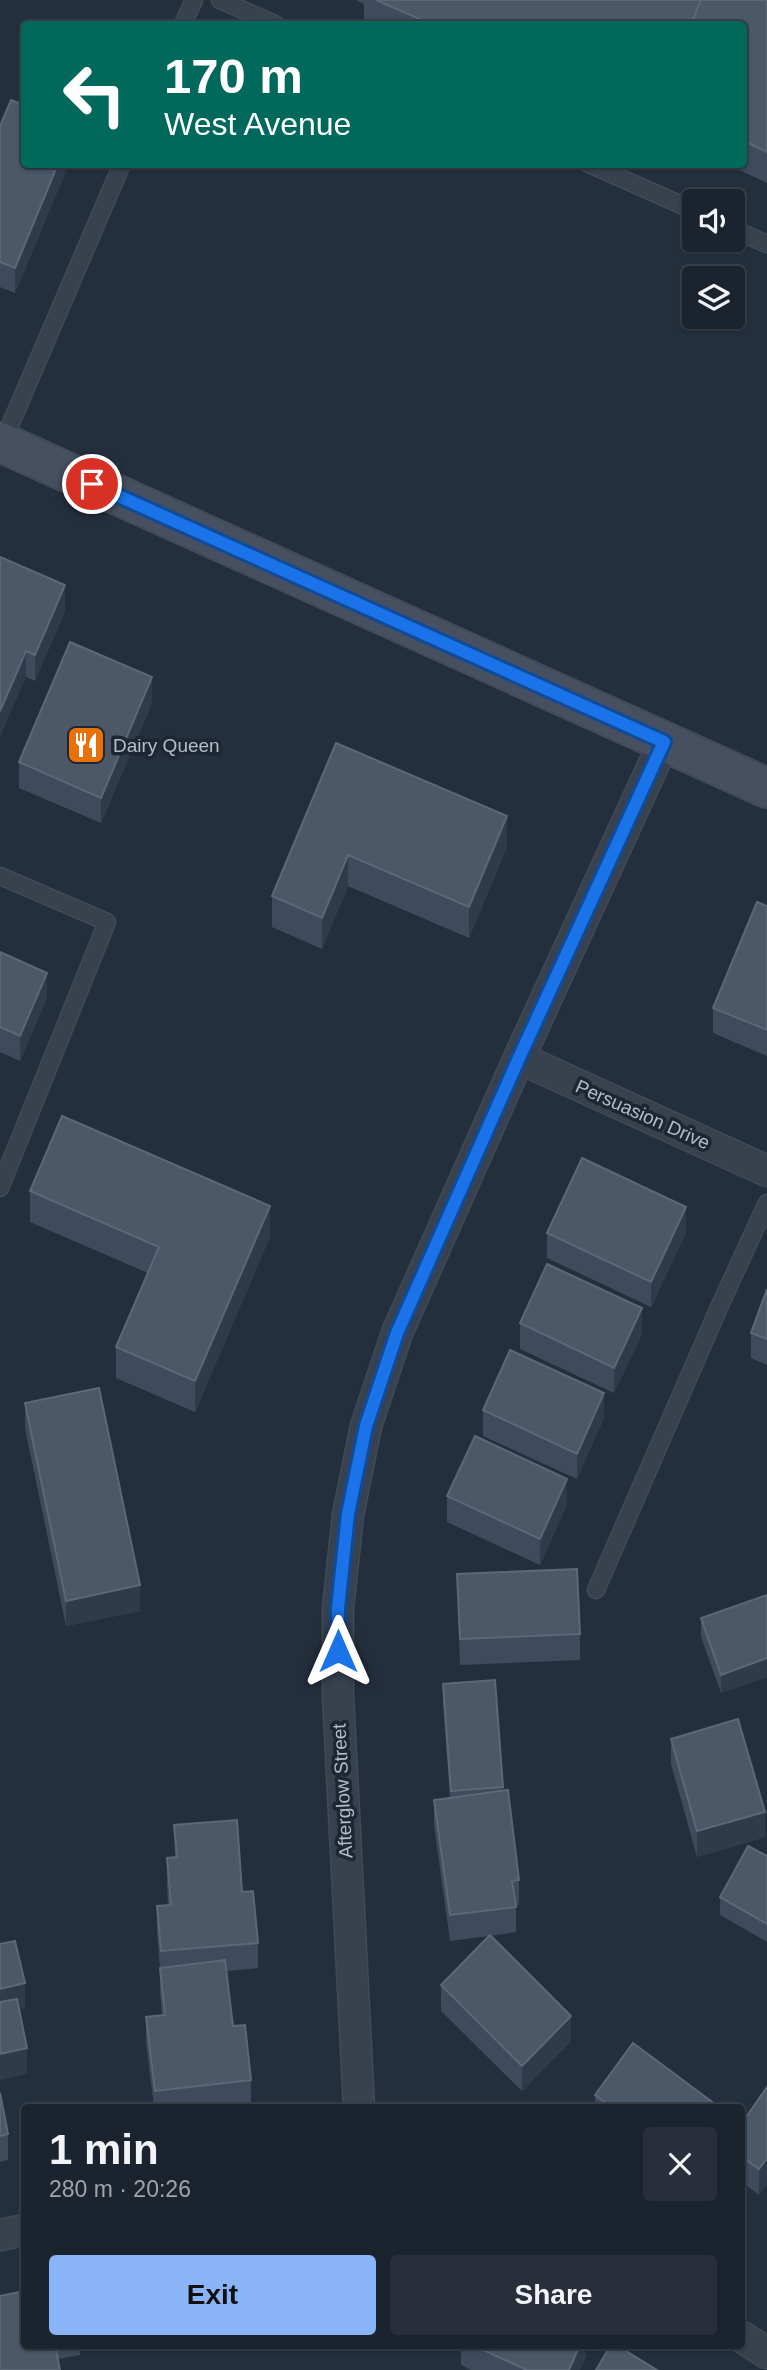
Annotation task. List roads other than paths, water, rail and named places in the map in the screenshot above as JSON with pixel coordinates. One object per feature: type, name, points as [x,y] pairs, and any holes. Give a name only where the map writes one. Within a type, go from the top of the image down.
[{"type":"main road","points":[[1,444],[767,788]]},
{"type":"street","name":"Afterglow Street","points":[[359,2104],[338,1695],[338,1608],[348,1514],[366,1426],[397,1333],[664,742]]},
{"type":"street","name":"Persuasion Drive","points":[[519,1058],[767,1171]]},
{"type":"street","points":[[0,2235],[21,2231]]},
{"type":"street","points":[[745,2339],[767,2353]]},
{"type":"lane","points":[[184,21],[194,0]]},
{"type":"lane","points":[[220,0],[268,21]]},
{"type":"lane","points":[[1,444],[120,168]]},
{"type":"lane","points":[[598,168],[682,206]]},
{"type":"lane","points":[[745,234],[767,244]]},
{"type":"lane","points":[[0,876],[107,922],[0,1188]]},
{"type":"lane","points":[[597,1590],[767,1203]]},
{"type":"place","name":"Dairy Queen","points":[[86,745]]}]
